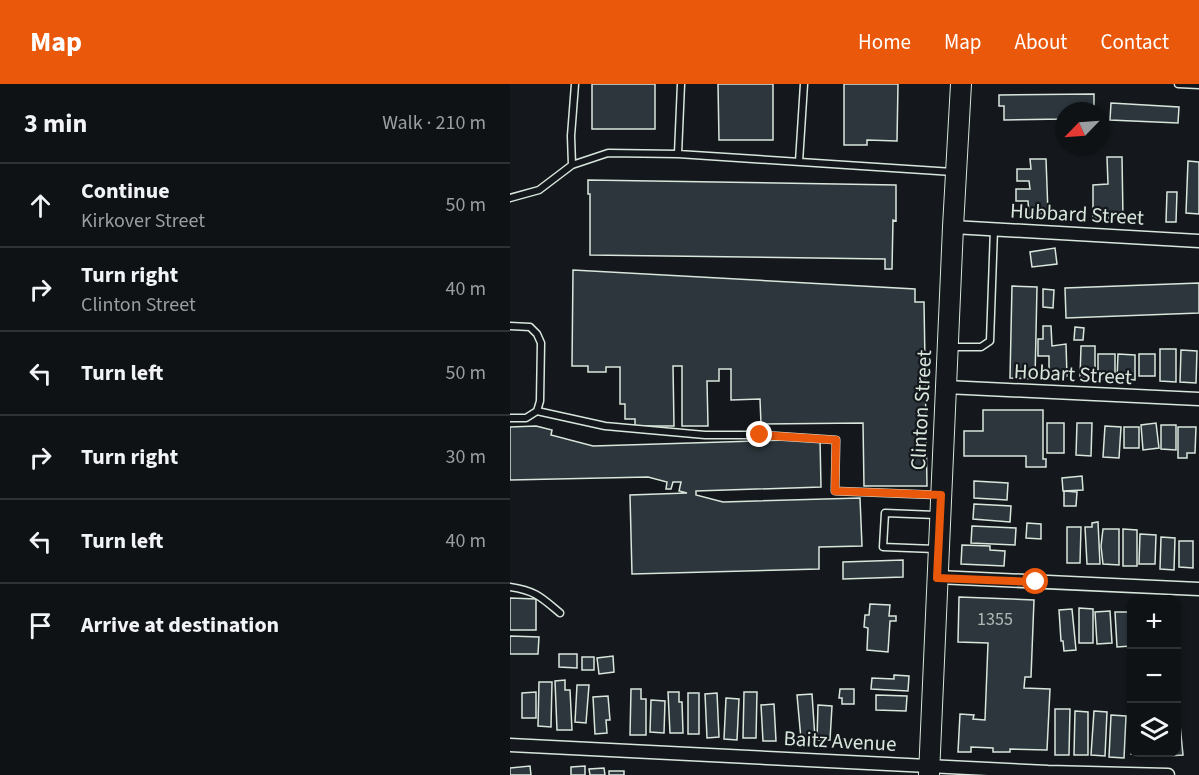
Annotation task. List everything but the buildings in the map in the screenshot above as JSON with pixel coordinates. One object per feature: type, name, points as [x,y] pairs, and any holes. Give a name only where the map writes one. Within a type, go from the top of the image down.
[{"type":"main road","name":"Clinton Street","points":[[929,770],[961,84]]},
{"type":"street","name":"Hubbard Street","points":[[953,227],[1199,241]]},
{"type":"street","name":"Hobart Street","points":[[946,387],[1199,399]]},
{"type":"street","points":[[937,578],[1199,589]]},
{"type":"street","name":"Baitz Avenue","points":[[510,745],[929,770],[1168,775]]},
{"type":"lane","points":[[572,165],[574,84]]},
{"type":"lane","points":[[678,154],[681,84]]},
{"type":"lane","points":[[799,162],[804,84]]},
{"type":"lane","points":[[1178,84],[1199,85]]},
{"type":"lane","points":[[510,198],[539,190],[572,165],[608,153],[678,154],[956,172]]},
{"type":"lane","points":[[947,347],[981,347],[990,341],[994,229]]},
{"type":"lane","points":[[510,326],[530,327],[537,333],[541,343],[540,401],[537,411],[526,418],[510,418]]},
{"type":"lane","points":[[537,411],[605,426],[694,434],[836,440],[835,491],[941,495]]},
{"type":"lane","points":[[939,549],[884,547],[885,513],[940,516]]},
{"type":"lane","points":[[510,587],[535,593],[560,613]]},
{"type":"route","points":[[760,435],[836,440],[835,491],[941,495],[937,578],[1036,582]]}]
